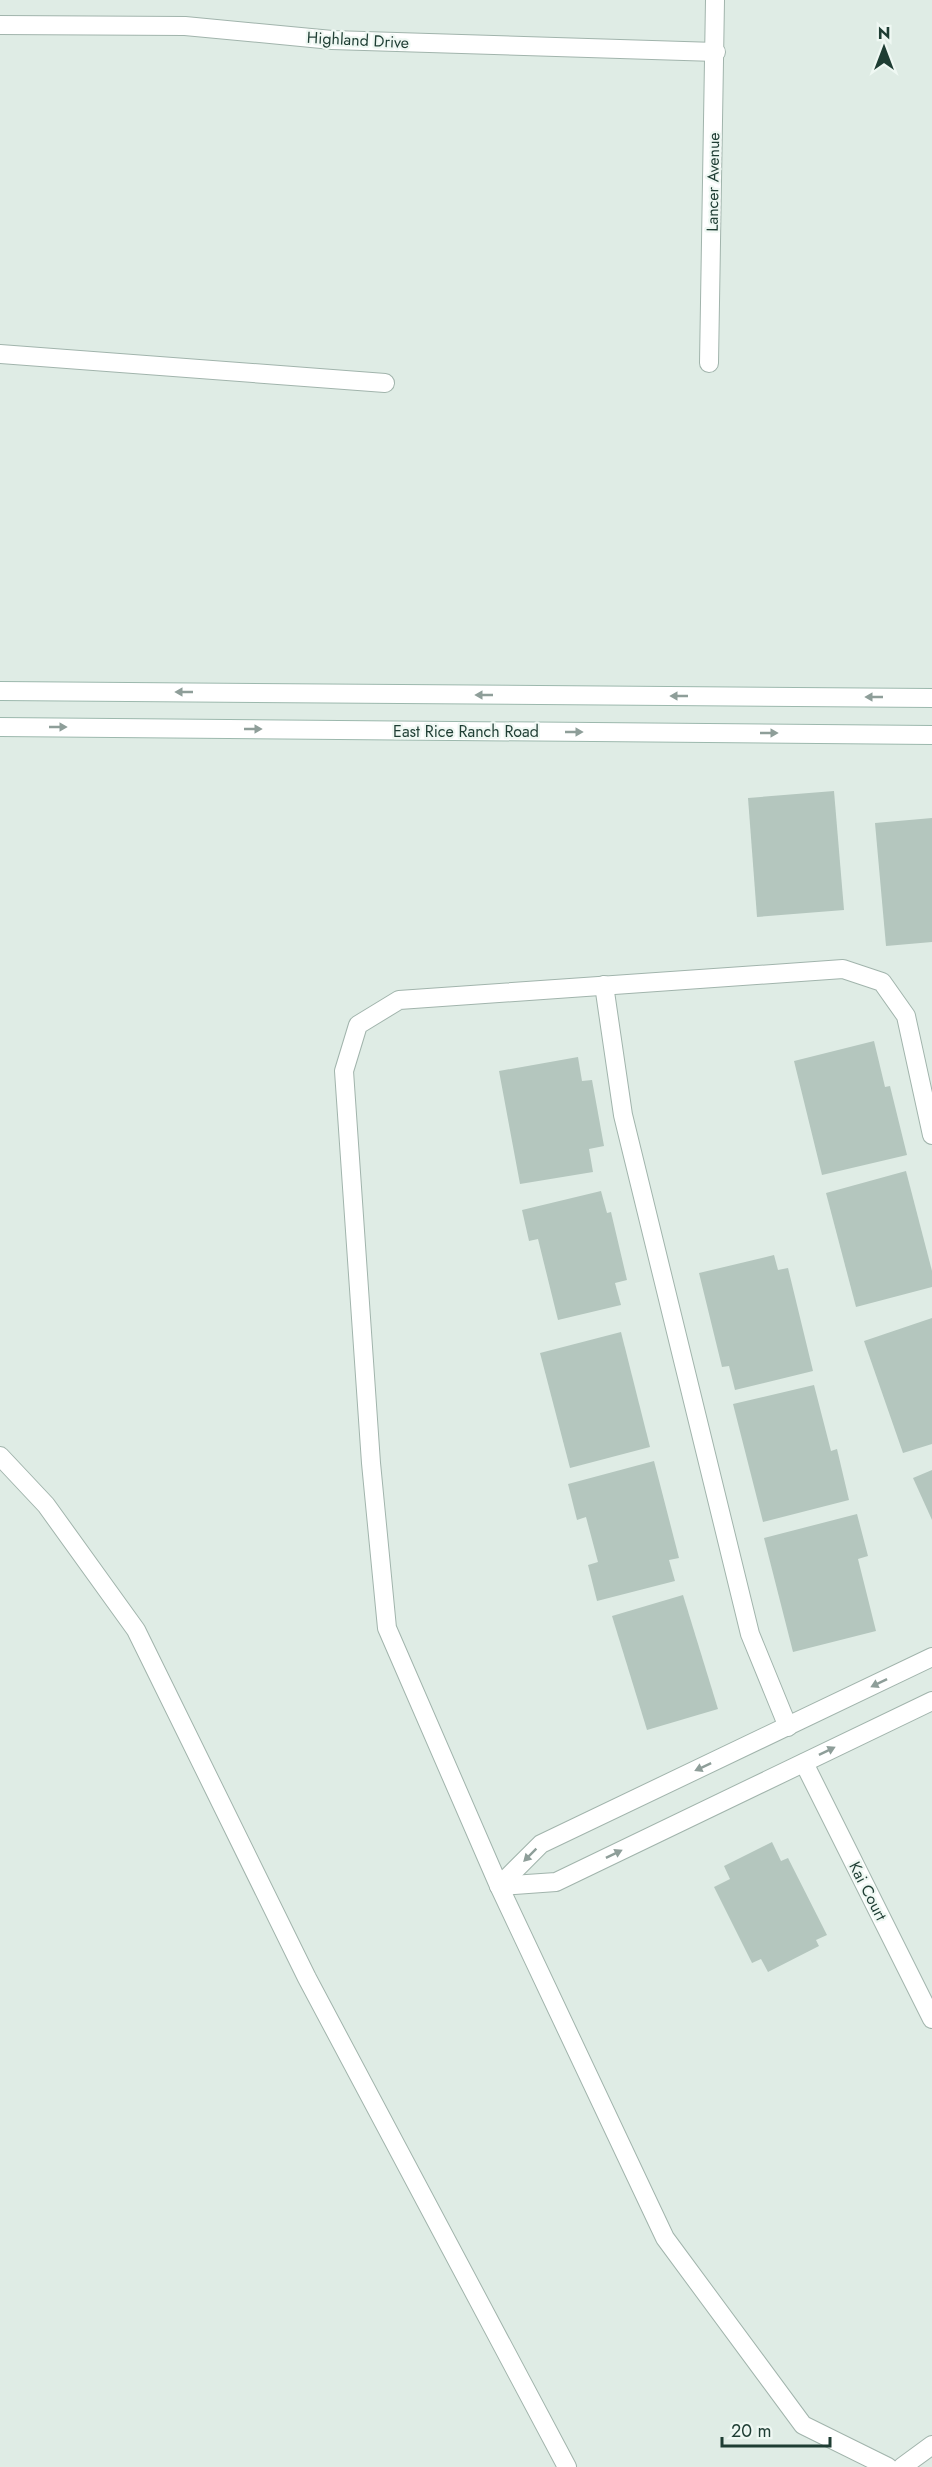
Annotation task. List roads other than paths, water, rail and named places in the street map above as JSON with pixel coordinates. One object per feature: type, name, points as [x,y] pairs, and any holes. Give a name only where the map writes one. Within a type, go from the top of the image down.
[{"type":"street","name":"Lancer Avenue","points":[[709,363],[716,52],[715,0]]},
{"type":"street","name":"Highland Drive","points":[[0,25],[186,26],[332,40],[716,52]]},
{"type":"street","points":[[0,354],[385,383]]},
{"type":"street","points":[[0,691],[932,698]]},
{"type":"street","name":"East Rice Ranch Road","points":[[0,727],[932,735]]},
{"type":"street","points":[[888,2467],[803,2425],[665,2238],[499,1886],[387,1628],[371,1463],[344,1071],[358,1025],[399,1000],[843,969],[882,982],[906,1016],[932,1135]]},
{"type":"street","points":[[604,985],[623,1115],[750,1634],[788,1727]]},
{"type":"street","points":[[0,1456],[46,1505],[136,1630],[307,1978],[567,2467]]},
{"type":"street","points":[[499,1886],[541,1844],[932,1657]]},
{"type":"street","points":[[499,1886],[556,1882],[932,1701]]},
{"type":"street","name":"Kai Court","points":[[804,1763],[932,2019]]},
{"type":"street","points":[[902,2467],[932,2445]]}]
